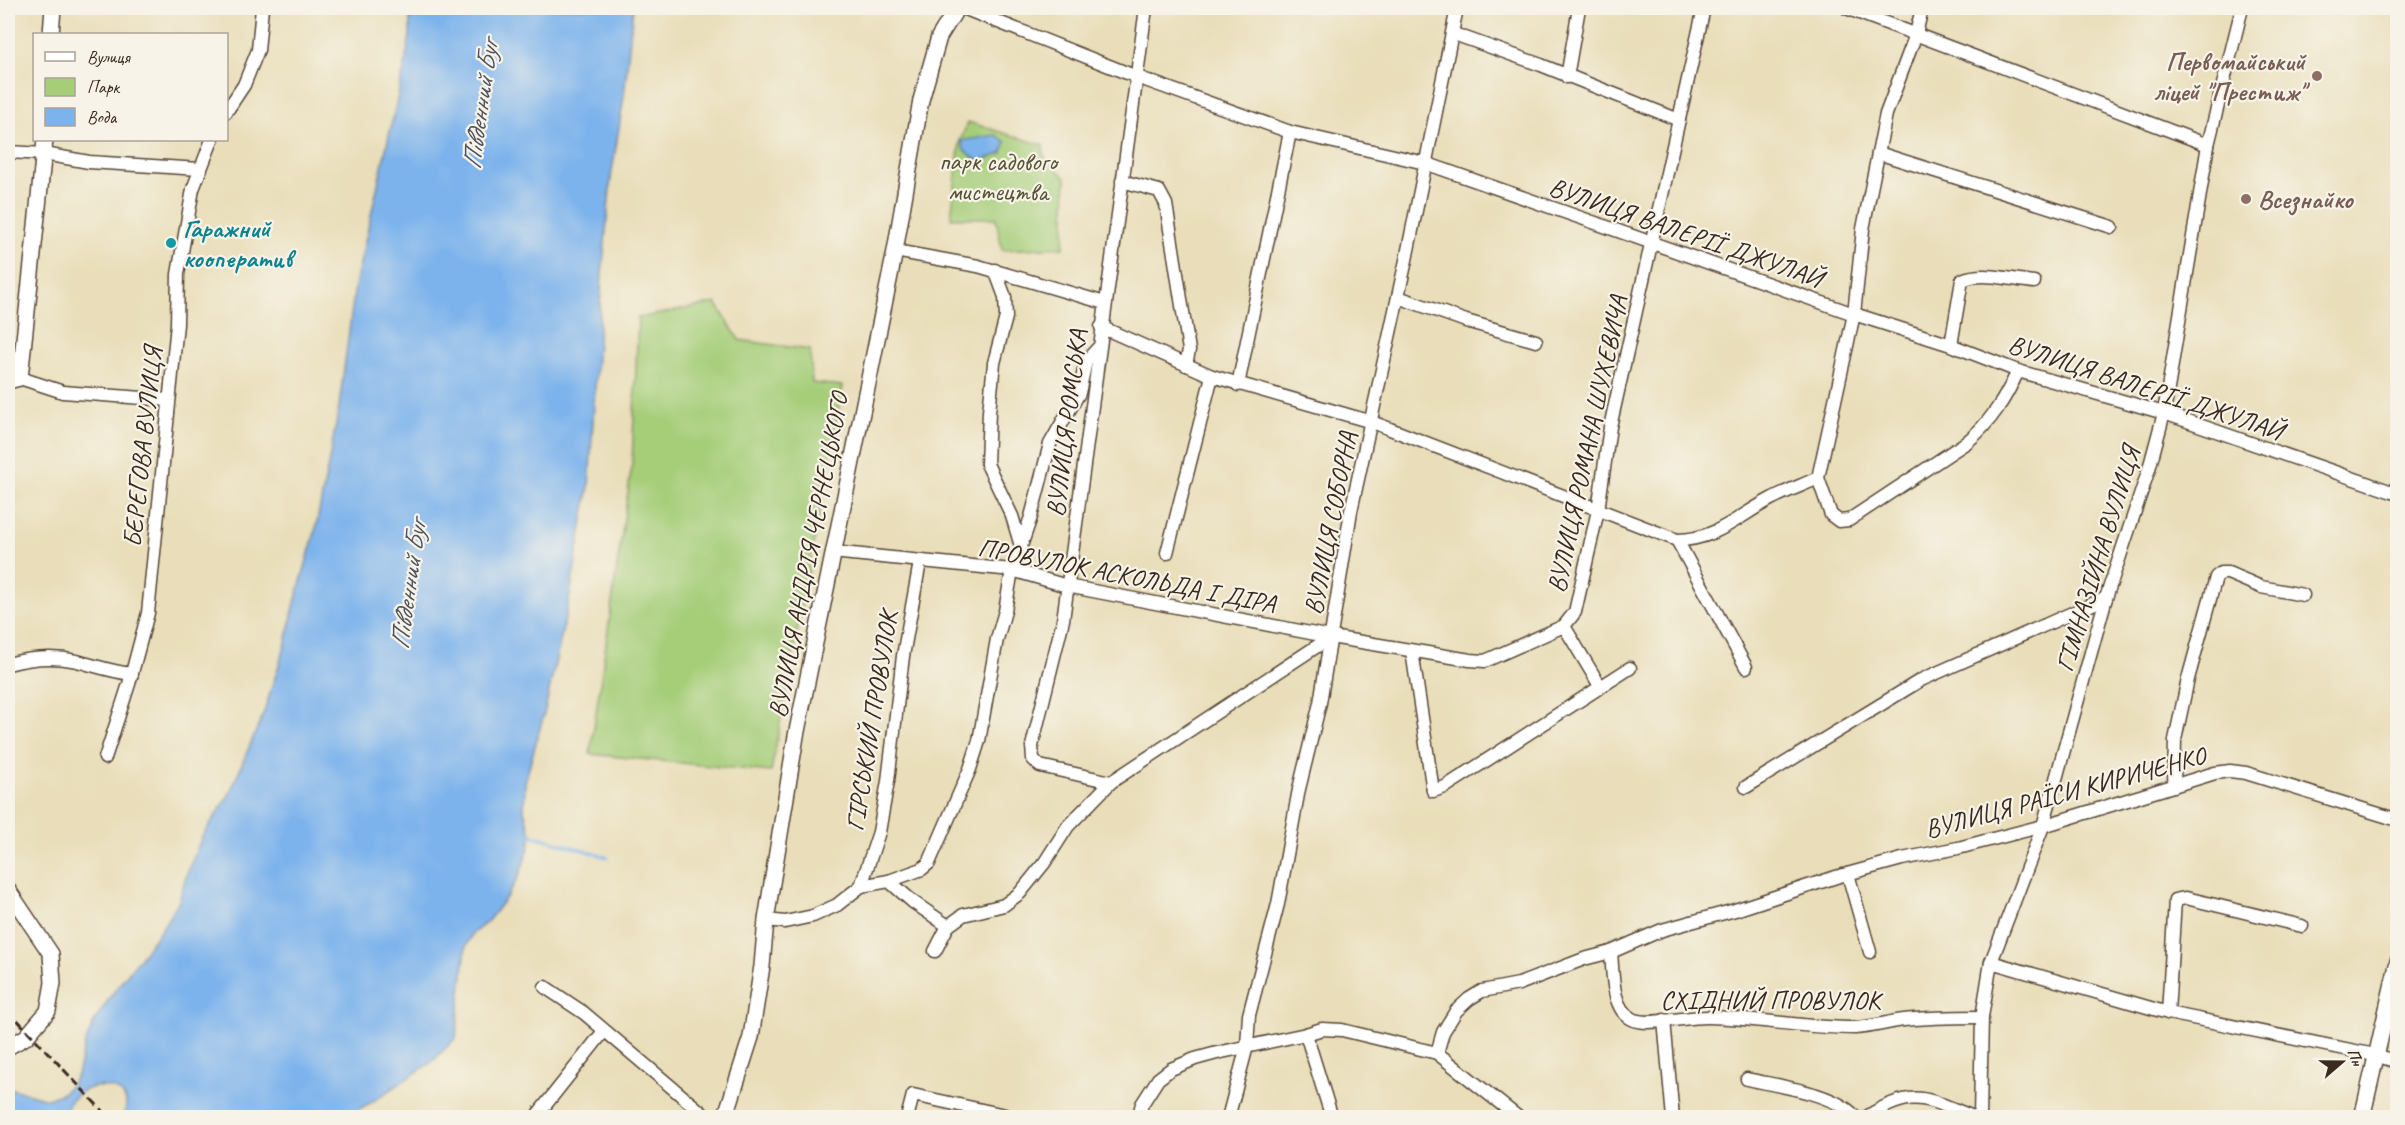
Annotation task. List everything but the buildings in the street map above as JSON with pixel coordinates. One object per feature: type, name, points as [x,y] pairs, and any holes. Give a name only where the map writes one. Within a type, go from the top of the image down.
[{"type":"street","points":[[51,33],[53,8]]},
{"type":"street","points":[[228,109],[244,85],[258,50],[262,8]]},
{"type":"street","name":"ВУЛИЦЯ АНДРІЯ ЧЕРНЕЦЬКОГО","points":[[725,1118],[751,1038],[762,966],[766,920],[796,736],[895,251],[921,100],[939,37],[957,8]]},
{"type":"street","name":"ВУЛИЦЯ ВАЛЕРІЇ ДЖУЛАЙ","points":[[963,8],[1137,77],[1290,132],[1425,163],[1854,314],[1951,345],[2018,371],[2164,413],[2397,494]]},
{"type":"street","name":"ВУЛИЦЯ РОМСЬКА","points":[[1111,782],[1040,766],[1033,759],[1032,746],[1063,620],[1146,8]]},
{"type":"street","name":"ВУЛИЦЯ СОБОРНА","points":[[1228,1118],[1247,1046],[1249,1015],[1278,904],[1299,789],[1320,703],[1351,511],[1454,34],[1455,8]]},
{"type":"street","points":[[1567,77],[1579,8]]},
{"type":"street","name":"ВУЛИЦЯ РОМАНА ШУХЕВИЧА","points":[[1412,651],[1485,661],[1564,626],[1575,612],[1598,510],[1610,428],[1704,8]]},
{"type":"street","points":[[1846,8],[2208,145]]},
{"type":"street","points":[[1922,8],[1916,34],[1886,114],[1863,229],[1854,314],[1818,478],[1831,515],[1839,521],[1849,520],[1967,442],[1985,427],[2005,398],[2018,371]]},
{"type":"street","name":"ГІМНАЗІЙНА ВУЛИЦЯ","points":[[1978,1118],[1982,1017],[1991,962],[2043,826],[2106,598],[2149,469],[2164,413],[2208,145],[2242,8]]},
{"type":"street","points":[[1454,34],[1541,65],[1679,120]]},
{"type":"street","points":[[1238,385],[1290,132]]},
{"type":"street","name":"БЕРЕГОВА ВУЛИЦЯ","points":[[105,758],[132,674],[148,613],[177,324],[178,274],[193,189],[212,141]]},
{"type":"street","points":[[8,152],[44,147],[89,162],[200,169]]},
{"type":"street","points":[[44,147],[14,380],[63,392],[169,400]]},
{"type":"street","points":[[1878,153],[2112,227]]},
{"type":"street","points":[[1122,181],[1159,191],[1166,204],[1189,350],[1186,365]]},
{"type":"street","points":[[895,251],[995,270],[1105,303]]},
{"type":"street","points":[[995,270],[1005,297],[1006,317],[994,363],[987,464],[1012,516],[1021,546]]},
{"type":"street","points":[[1951,345],[1962,280],[1968,277],[1986,277],[2034,282]]},
{"type":"street","points":[[1398,297],[1466,321],[1536,341]]},
{"type":"street","points":[[1101,327],[1212,376],[1372,422],[1677,540],[1691,540],[1715,533],[1770,500],[1818,478]]},
{"type":"street","points":[[766,920],[785,922],[813,916],[837,906],[861,886],[889,881],[922,869],[929,863],[970,769],[979,741],[989,676],[1005,611],[1012,570],[1031,517],[1050,444],[1079,393],[1086,361],[1101,345]]},
{"type":"street","points":[[1167,553],[1212,376]]},
{"type":"street","points":[[1677,540],[1746,667]]},
{"type":"street","name":"ПРОВУЛОК АСКОЛЬДА І ДІРА","points":[[832,552],[1012,570],[1029,577],[1068,586],[1412,651]]},
{"type":"street","name":"ГІРСЬКИЙ ПРОВУЛОК","points":[[861,886],[879,832],[888,781],[903,656],[920,562]]},
{"type":"street","points":[[2174,786],[2175,740],[2188,680],[2216,577],[2221,573],[2228,573],[2261,587],[2303,595]]},
{"type":"street","points":[[1746,787],[1921,680],[2106,598]]},
{"type":"street","points":[[1564,626],[1600,686]]},
{"type":"street","points":[[935,951],[948,926],[963,915],[1004,904],[1020,893],[1045,862],[1068,826],[1111,782],[1331,637]]},
{"type":"street","points":[[1412,651],[1433,791],[1445,787],[1630,668]]},
{"type":"street","points":[[8,663],[52,658],[77,661],[115,672],[132,674]]},
{"type":"street","name":"ВУЛИЦЯ РАЇСИ КИРИЧЕНКО","points":[[1437,1053],[1443,1032],[1456,1011],[1482,991],[1519,984],[1584,959],[1611,952],[1662,930],[1735,910],[1848,874],[2043,826],[2215,773],[2230,771],[2246,773],[2397,820]]},
{"type":"street","points":[[1848,874],[1870,952]]},
{"type":"street","points":[[889,881],[913,902],[948,926]]},
{"type":"street","points":[[8,890],[51,954],[53,984],[48,1011],[26,1037],[8,1047]]},
{"type":"street","points":[[2168,1013],[2175,900],[2186,898],[2302,926]]},
{"type":"street","name":"СХІДНИЙ ПРОВУЛОК","points":[[1611,952],[1616,995],[1626,1015],[1641,1023],[1706,1017],[1853,1028],[1878,1026],[1901,1020],[1982,1017]]},
{"type":"street","points":[[2362,1118],[2397,961]]},
{"type":"street","points":[[1991,962],[2168,1013],[2375,1055],[2397,1062]]},
{"type":"street","points":[[545,987],[584,1013],[708,1118]]},
{"type":"street","points":[[1664,1020],[1673,1118]]},
{"type":"street","points":[[1138,1118],[1142,1104],[1158,1079],[1171,1069],[1195,1059],[1322,1029],[1342,1030],[1437,1053],[1519,1118]]},
{"type":"street","points":[[535,1118],[604,1031]]},
{"type":"street","points":[[1306,1034],[1332,1118]]},
{"type":"street","points":[[1747,1079],[1839,1103],[1856,1118]]},
{"type":"street","points":[[907,1118],[913,1095],[1005,1115],[1006,1118]]},
{"type":"street","points":[[1865,1118],[1899,1100],[1922,1097],[1978,1118]]},
{"type":"green space","name":"парк садового мистецтва","points":[[968,122],[1043,145],[1044,157],[1066,178],[1064,247],[1002,250],[996,218],[951,218],[960,141]]},
{"type":"green space","points":[[716,303],[739,340],[810,350],[812,383],[843,386],[771,772],[590,754],[632,464],[638,318]]},
{"type":"water","name":"Південний Буг","points":[[410,8],[633,8],[624,96],[611,178],[602,274],[589,486],[569,600],[545,710],[525,782],[524,810],[531,834],[529,848],[519,876],[508,895],[487,922],[472,934],[466,946],[456,1038],[432,1062],[345,1117],[122,1117],[126,1104],[123,1095],[115,1089],[103,1087],[91,1088],[79,1094],[70,1103],[65,1117],[8,1117],[8,1088],[48,1099],[62,1093],[71,1085],[77,1075],[85,1044],[95,1020],[161,930],[179,901],[187,873],[202,837],[229,795],[264,712],[286,643],[315,532],[338,414],[355,286],[410,36]]},
{"type":"water","points":[[996,135],[1006,142],[1001,154],[978,161],[964,150],[960,141]]},
{"type":"waterway","points":[[528,834],[607,857]]},
{"type":"railway","points":[[8,1010],[109,1118]]},
{"type":"place","name":"Первомайський ліцей \"Престиж\"","points":[[2317,76]]},
{"type":"place","name":"Всезнайко","points":[[2246,199]]},
{"type":"place","name":"Гаражний кооператив","points":[[171,243]]}]
